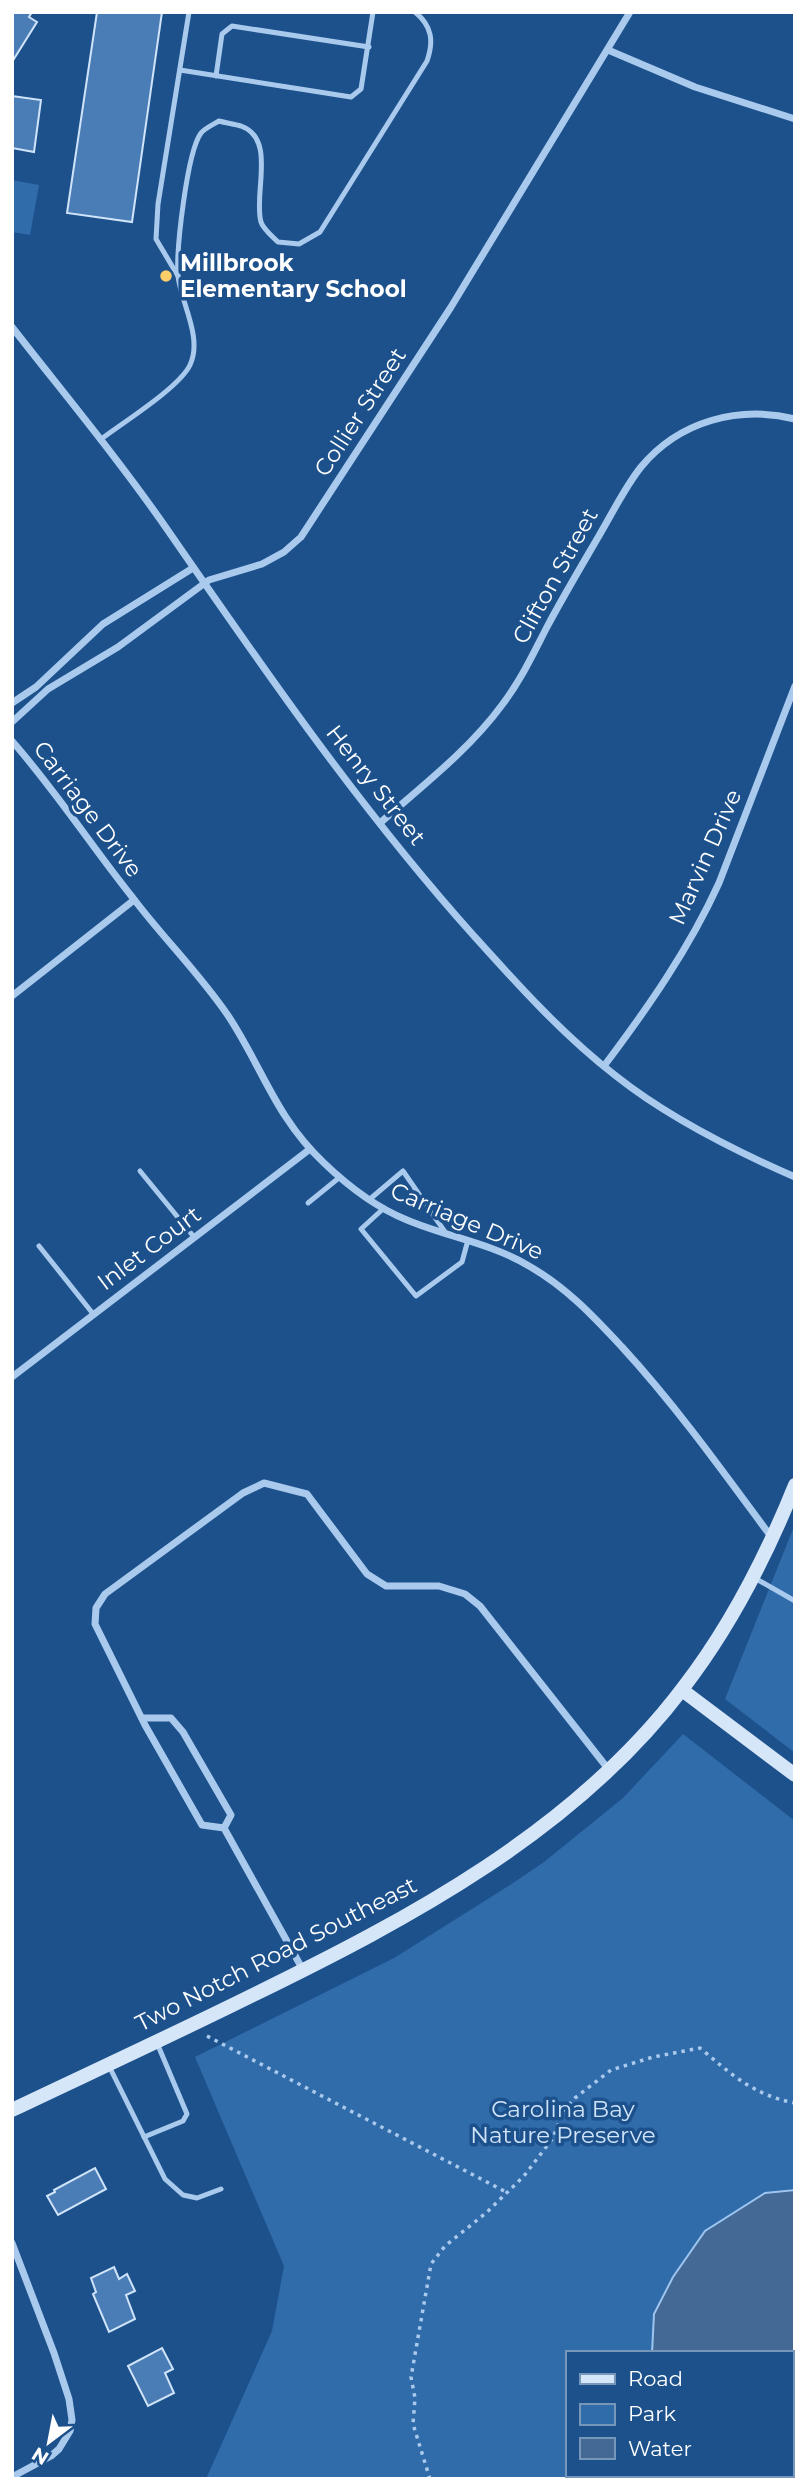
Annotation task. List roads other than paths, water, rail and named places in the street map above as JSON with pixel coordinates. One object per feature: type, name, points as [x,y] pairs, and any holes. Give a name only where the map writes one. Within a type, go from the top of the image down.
[{"type":"street","name":"Collier Street","points":[[12,722],[48,689],[118,648],[209,580],[262,564],[276,557],[301,537],[451,307],[630,12]]},
{"type":"street","points":[[608,50],[695,87],[795,119]]},
{"type":"street","name":"Henry Street","points":[[12,327],[100,440],[254,656],[380,823],[434,892],[521,989],[552,1021],[604,1066],[684,1121],[754,1159],[795,1177]]},
{"type":"street","name":"Clifton Street","points":[[380,823],[460,752],[502,705],[528,665],[568,588],[626,488],[654,454],[684,431],[728,415],[765,413],[795,419]]},
{"type":"street","points":[[12,703],[36,687],[103,624],[193,568]]},
{"type":"street","name":"Marvin Drive","points":[[604,1066],[643,1014],[706,911],[795,686]]},
{"type":"street","name":"Carriage Drive","points":[[12,741],[134,900],[202,980],[229,1017],[278,1107],[310,1149],[340,1177],[383,1208],[408,1221],[468,1240],[525,1264],[557,1284],[586,1308],[643,1370],[701,1441],[772,1538]]},
{"type":"street","name":"Carriage Drive","points":[[12,996],[134,900]]},
{"type":"street","name":"Inlet Court","points":[[12,1377],[310,1149]]},
{"type":"street","points":[[224,1828],[202,1825],[142,1718],[95,1624],[96,1608],[105,1594],[243,1493],[264,1483],[307,1494],[367,1574],[386,1586],[439,1586],[465,1594],[480,1606],[609,1770]]},
{"type":"street","name":"Two Notch Road Southeast","points":[[12,2110],[157,2042],[376,1932],[494,1861],[564,1810],[609,1770],[658,1720],[682,1690],[729,1622],[772,1538],[795,1485]]},
{"type":"street","points":[[682,1690],[795,1775]]},
{"type":"street","points":[[142,1718],[171,1718],[183,1732],[231,1815],[224,1828]]},
{"type":"street","points":[[224,1828],[303,1970]]},
{"type":"street","points":[[12,2243],[42,2317],[69,2399],[72,2420],[70,2431],[59,2449],[12,2477]]},
{"type":"lane","points":[[178,276],[156,239],[158,204],[189,12]]},
{"type":"lane","points":[[180,70],[351,97],[361,89],[373,12]]},
{"type":"lane","points":[[100,440],[180,381],[192,363],[194,342],[178,276],[179,229],[195,149],[202,131],[219,121],[243,127],[258,141],[262,167],[259,199],[261,223],[278,242],[299,244],[320,232],[428,61],[432,47],[430,31],[415,12]]},
{"type":"lane","points":[[215,76],[222,34],[232,26],[369,47]]},
{"type":"lane","points":[[140,1171],[194,1237]]},
{"type":"lane","points":[[370,1199],[403,1171],[445,1232]]},
{"type":"lane","points":[[308,1203],[340,1177]]},
{"type":"lane","points":[[383,1208],[361,1229],[416,1296],[462,1262],[468,1240]]},
{"type":"lane","points":[[39,1246],[94,1315]]},
{"type":"lane","points":[[753,1577],[795,1601]]},
{"type":"lane","points":[[144,2137],[183,2121],[187,2114],[157,2042]]},
{"type":"lane","points":[[108,2065],[165,2179],[183,2195],[197,2198],[221,2189]]},
{"type":"water","points":[[795,2190],[795,2479],[697,2479],[793,2477],[793,2351],[652,2351],[654,2314],[673,2277],[705,2231],[765,2193]]},
{"type":"place","name":"Millbrook Elementary School","points":[[166,276]]},
{"type":"park label","name":"Carolina Bay Nature Preserve","points":[[563,2122]]}]
